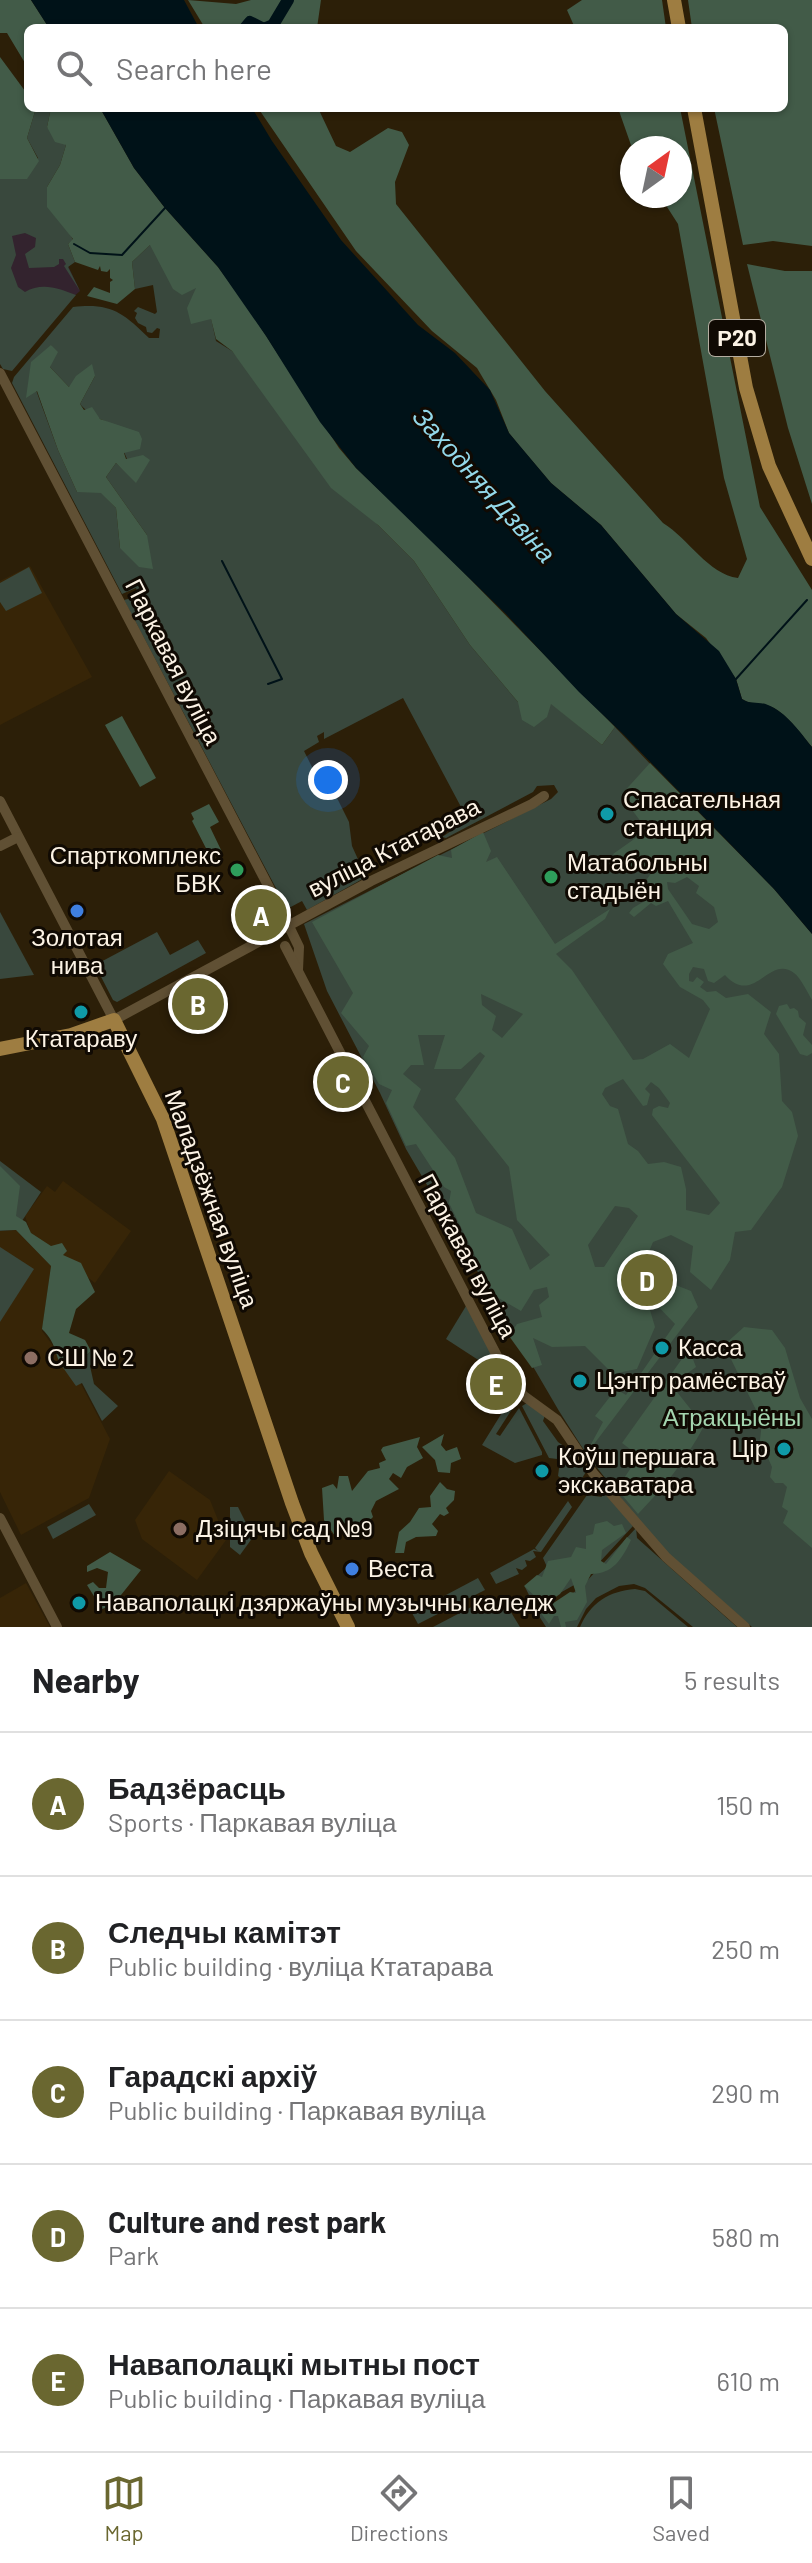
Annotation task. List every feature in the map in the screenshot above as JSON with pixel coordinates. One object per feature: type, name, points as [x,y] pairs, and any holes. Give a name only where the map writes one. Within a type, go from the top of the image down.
[{"type":"main road","points":[[674,0],[678,24]]},
{"type":"main road","name":"Р20","points":[[695,112],[746,388],[769,466],[812,559]]},
{"type":"main road","name":"вуліца Ктатарава","points":[[0,1049],[71,1035],[114,1020]]},
{"type":"main road","name":"Маладзёжная вуліца","points":[[114,1020],[163,1119],[292,1503],[311,1553],[348,1627]]},
{"type":"street","name":"Паркавая вуліца","points":[[0,373],[289,926],[300,953],[298,971]]},
{"type":"street","name":"вуліца Ктатарава","points":[[114,1020],[371,881],[544,796]]},
{"type":"street","name":"Маладзёжная вуліца","points":[[0,801],[114,1020]]},
{"type":"street","points":[[0,846],[18,837]]},
{"type":"street","name":"Паркавая вуліца","points":[[285,946],[511,1383],[557,1420],[593,1473],[666,1557],[745,1627]]},
{"type":"street","points":[[0,1518],[57,1627]]},
{"type":"shaded area","points":[[39,205],[80,291],[53,315],[8,282],[0,213]]},
{"type":"shaded area","points":[[30,566],[92,677],[0,725],[0,581]]},
{"type":"shaded area","points":[[63,1181],[131,1231],[95,1283],[31,1234],[25,1216],[47,1186],[55,1192]]},
{"type":"shaded area","name":"СШ № 2","points":[[16,1230],[51,1266],[42,1331],[81,1384],[110,1439],[89,1498],[21,1535],[0,1492],[0,1231]]},
{"type":"shaded area","name":"Дзіцячы сад №9","points":[[169,1471],[210,1500],[226,1540],[197,1580],[142,1539],[135,1520]]},
{"type":"shaded area","points":[[26,1583],[50,1627],[0,1627],[0,1598]]},
{"type":"green space","points":[[0,0],[31,0],[46,24],[24,24],[24,61],[7,33],[0,33]]},
{"type":"green space","points":[[188,0],[236,4],[251,0],[321,0],[318,24],[203,24]]},
{"type":"green space","points":[[582,0],[662,0],[665,24],[573,24],[567,10]]},
{"type":"green space","points":[[688,0],[812,0],[812,246],[773,241],[743,245],[715,112],[788,112],[788,24],[691,24]]},
{"type":"green space","points":[[0,57],[24,90],[24,112],[35,112],[27,138],[39,161],[27,179],[0,179]]},
{"type":"green space","points":[[35,112],[50,112],[47,127],[66,145],[60,165],[47,187],[73,240],[68,244],[75,262],[68,267],[80,291],[64,266],[63,259],[59,259],[59,264],[54,267],[29,268],[25,254],[35,247],[36,238],[25,233],[12,236],[16,255],[11,268],[18,287],[25,292],[50,287],[76,295],[12,371],[3,369],[0,364],[0,179],[27,178],[38,158],[27,138]]},
{"type":"green space","points":[[50,112],[102,112],[134,168],[244,302],[339,448],[615,727],[602,745],[551,704],[547,717],[534,727],[522,720],[518,702],[470,645],[414,561],[378,525],[331,488],[232,351],[216,339],[211,319],[191,324],[187,308],[196,288],[182,295],[173,289],[150,245],[132,262],[135,289],[117,304],[87,296],[94,287],[110,293],[110,282],[113,280],[110,269],[101,271],[100,266],[98,270],[75,262],[68,244],[73,239],[47,207],[47,187],[60,165],[66,145],[55,142],[47,127]]},
{"type":"green space","points":[[261,112],[320,112],[336,146],[350,152],[388,128],[402,132],[409,145],[395,182],[396,204],[545,391],[663,523],[717,570],[738,578],[747,559],[724,478],[678,224],[668,208],[692,208],[692,168],[760,507],[812,590],[812,747],[779,712],[770,706],[742,699],[736,679],[706,638],[676,614],[601,525],[551,483],[509,433],[496,400],[477,368],[432,331],[356,251]]},
{"type":"green space","points":[[619,112],[681,112],[686,136],[628,136]]},
{"type":"green space","name":"Атракцыёны","points":[[151,244],[197,287],[211,318],[216,341],[232,351],[378,525],[414,561],[470,645],[518,702],[551,703],[602,745],[615,727],[812,934],[812,1627],[752,1627],[658,1545],[587,1455],[406,1149],[327,991],[304,924],[551,799],[558,792],[554,785],[537,786],[533,792],[446,838],[442,837],[468,820],[403,698],[324,739],[324,732],[317,736],[319,742],[304,751],[320,783],[328,780],[349,822],[352,846],[366,877],[307,910],[302,901],[287,909],[124,600],[139,596],[136,588],[122,594],[12,383],[73,307],[107,308],[123,316],[149,338],[159,338],[160,329],[147,332],[146,327],[135,318],[137,313],[134,311],[138,307],[155,314],[157,312],[153,285],[135,289],[132,262]],"holes":[[[52,345],[50,367],[69,387],[95,376],[80,404],[100,419],[139,433],[124,452],[137,482],[116,463],[106,477],[147,535],[120,548],[116,508],[101,492],[77,492],[58,450],[36,390]]]},
{"type":"green space","points":[[747,264],[785,271],[812,271],[812,504],[788,428]]},
{"type":"green space","points":[[51,345],[58,352],[50,367],[69,387],[76,376],[92,364],[95,376],[80,404],[84,410],[92,407],[100,419],[139,432],[142,439],[140,449],[124,453],[126,459],[143,455],[150,460],[136,483],[116,463],[106,477],[147,535],[153,569],[139,567],[120,548],[116,508],[101,493],[77,492],[37,391],[26,398],[31,362]]},
{"type":"green space","points":[[29,567],[42,593],[6,611],[0,602],[0,583]]},
{"type":"green space","points":[[122,716],[156,778],[140,787],[105,725]]},
{"type":"green space","points":[[650,763],[774,889],[812,934],[812,1000],[797,975],[785,969],[744,986],[725,975],[714,983],[708,981],[704,969],[693,967],[689,974],[689,981],[693,982],[697,977],[704,982],[700,987],[707,992],[716,991],[726,998],[748,994],[771,1012],[764,1034],[779,1054],[782,1101],[792,1112],[798,1136],[782,1187],[751,1230],[735,1232],[730,1260],[711,1290],[690,1272],[693,1246],[671,1235],[653,1242],[645,1261],[668,1282],[691,1291],[698,1307],[591,1448],[603,1422],[595,1416],[616,1389],[626,1395],[675,1324],[645,1293],[655,1327],[637,1369],[613,1374],[585,1346],[552,1347],[533,1338],[542,1365],[532,1368],[509,1336],[517,1324],[542,1317],[539,1305],[549,1297],[547,1287],[534,1290],[521,1311],[495,1296],[449,1203],[451,1191],[444,1187],[416,1144],[406,1146],[386,1103],[392,1090],[379,1084],[363,1057],[369,1046],[341,1013],[353,993],[312,922],[438,855],[452,858],[451,850],[483,832],[491,851],[486,862],[497,857],[555,944],[610,909],[605,919],[556,954],[572,970],[633,1060],[643,1059],[670,1044],[689,1058],[710,1009],[703,1000],[680,987],[663,964],[668,954],[693,943],[668,901],[656,906],[651,903],[634,917],[629,913],[653,896],[647,879],[652,872],[650,867],[639,870],[630,865],[633,858],[628,855],[619,862],[613,854],[647,830],[621,795]],"holes":[[[687,877],[699,886],[696,893],[714,907],[718,922],[709,929],[692,924],[668,889],[667,882],[675,883]],[[481,994],[523,1014],[502,1038],[492,1030],[496,1016],[482,1005]],[[418,1035],[445,1035],[434,1069],[461,1069],[480,1052],[485,1056],[455,1099],[509,1167],[517,1220],[550,1255],[530,1270],[512,1229],[476,1213],[455,1158],[413,1107],[421,1089],[403,1074],[411,1065],[424,1065]],[[623,1079],[643,1106],[647,1105],[650,1094],[645,1089],[651,1082],[659,1088],[670,1103],[668,1108],[659,1106],[653,1109],[652,1115],[720,1203],[709,1215],[686,1210],[686,1189],[681,1167],[664,1162],[648,1164],[628,1144],[618,1109],[610,1106],[602,1094],[605,1088]],[[615,1206],[629,1208],[638,1216],[604,1267],[595,1267],[588,1245]]]},
{"type":"green space","points":[[209,804],[219,822],[210,827],[222,852],[211,858],[191,813]]},
{"type":"green space","points":[[0,912],[34,975],[0,979]]},
{"type":"green space","points":[[157,932],[170,955],[198,940],[206,953],[117,1002],[113,1000],[95,965]]},
{"type":"green space","points":[[787,1004],[790,1009],[798,1011],[799,1017],[806,1023],[803,1035],[812,1045],[812,1053],[807,1056],[800,1054],[776,1014],[779,1006]]},
{"type":"green space","points":[[0,1161],[41,1192],[16,1230],[0,1231]]},
{"type":"green space","points":[[0,1166],[20,1186],[16,1216],[26,1222],[31,1233],[51,1246],[62,1243],[67,1251],[63,1255],[81,1263],[95,1292],[76,1309],[69,1333],[85,1340],[91,1351],[83,1359],[74,1357],[64,1369],[51,1340],[42,1329],[51,1266],[16,1230],[0,1230]]},
{"type":"green space","points":[[0,1247],[34,1269],[0,1322]]},
{"type":"green space","points":[[466,1306],[503,1376],[446,1339]]},
{"type":"green space","points":[[744,1327],[772,1330],[785,1348],[800,1398],[812,1419],[812,1548],[783,1523],[788,1511],[782,1507],[787,1487],[783,1483],[775,1483],[770,1477],[772,1467],[760,1440],[762,1422],[724,1345]]},
{"type":"green space","points":[[689,1349],[696,1367],[681,1378],[677,1392],[704,1426],[674,1473],[638,1514],[617,1489],[636,1460],[634,1452],[622,1443]]},
{"type":"green space","points":[[91,1351],[97,1356],[90,1366],[94,1384],[118,1406],[102,1421],[82,1383],[76,1386],[64,1369],[74,1357],[83,1359]]},
{"type":"green space","points":[[513,1395],[516,1403],[496,1434],[500,1436],[519,1408],[542,1452],[542,1455],[515,1463],[482,1445]]},
{"type":"green space","points":[[527,1403],[545,1415],[543,1421],[565,1447],[557,1459],[549,1458],[522,1406]]},
{"type":"green space","points":[[444,1434],[441,1445],[446,1451],[457,1447],[461,1459],[451,1463],[450,1473],[438,1472],[435,1460],[422,1447]]},
{"type":"green space","points":[[420,1437],[417,1447],[423,1458],[407,1467],[401,1478],[393,1473],[389,1479],[399,1489],[376,1501],[371,1511],[373,1517],[364,1526],[357,1530],[345,1530],[335,1536],[324,1520],[322,1488],[333,1484],[337,1489],[339,1476],[348,1476],[352,1491],[368,1471],[380,1468],[379,1463],[386,1460],[381,1450],[383,1447]]},
{"type":"green space","points":[[570,1445],[587,1470],[578,1485],[572,1486],[558,1476],[560,1461]]},
{"type":"green space","points":[[440,1482],[447,1489],[455,1491],[454,1500],[446,1508],[449,1513],[444,1516],[440,1514],[432,1524],[438,1531],[436,1536],[416,1537],[406,1542],[404,1553],[395,1553],[399,1532],[419,1508],[431,1507],[430,1496]]},
{"type":"green space","points":[[596,1482],[633,1526],[583,1580],[535,1607],[525,1587],[547,1567],[543,1558],[587,1495],[602,1497]]},
{"type":"green space","points":[[568,1501],[572,1507],[541,1552],[533,1551],[536,1557],[525,1560],[527,1566],[522,1570],[516,1568],[519,1574],[496,1584],[490,1573],[534,1549],[538,1551],[535,1548]]},
{"type":"green space","points":[[89,1504],[96,1515],[53,1539],[47,1527]]},
{"type":"green space","points":[[230,1507],[238,1507],[253,1537],[240,1555],[230,1547]]},
{"type":"green space","points":[[607,1521],[614,1526],[622,1524],[626,1533],[602,1550],[601,1561],[606,1564],[627,1537],[631,1540],[624,1553],[611,1568],[591,1574],[585,1586],[587,1602],[577,1620],[565,1622],[566,1627],[561,1627],[558,1616],[554,1616],[549,1624],[540,1612],[570,1592],[576,1593],[571,1578],[560,1594],[544,1605],[524,1586],[537,1575],[542,1577],[548,1561],[571,1557],[576,1547],[586,1549],[586,1536],[593,1534],[595,1524]]},
{"type":"green space","points":[[636,1528],[637,1538],[737,1627],[693,1627],[645,1588],[634,1584],[619,1586],[596,1598],[577,1627],[546,1627],[537,1613],[572,1594],[585,1583]]},
{"type":"green space","points":[[110,1552],[141,1570],[113,1605],[102,1609],[87,1585],[93,1582],[99,1588],[106,1588],[108,1572],[97,1568],[87,1572],[87,1566]]},
{"type":"green space","points":[[478,1578],[485,1590],[418,1624],[412,1613]]},
{"type":"green space","points":[[645,1591],[688,1627],[580,1627],[589,1611],[602,1600],[617,1592]]},
{"type":"green space","points":[[488,1601],[509,1609],[520,1627],[433,1627],[479,1603]]},
{"type":"water","points":[[31,0],[184,0],[197,24],[46,24]]},
{"type":"water","name":"Заходняя Дзвіна","points":[[102,112],[254,112],[341,240],[418,325],[455,353],[490,390],[509,433],[551,483],[601,525],[676,614],[719,651],[736,679],[742,699],[775,708],[787,717],[812,747],[812,934],[774,889],[506,614],[356,468],[320,422],[218,267],[134,168]]},
{"type":"waterway","points":[[274,24],[288,0]]},
{"type":"waterway","points":[[248,24],[254,24]]},
{"type":"waterway","points":[[74,244],[90,253],[122,255],[165,208]]},
{"type":"waterway","points":[[222,561],[282,679],[268,684]]},
{"type":"waterway","points":[[736,679],[807,600]]},
{"type":"place","name":"Спасательная станция","points":[[607,814]]},
{"type":"place","name":"Спарткомплекс БВК","points":[[237,870]]},
{"type":"place","name":"Матабольны стадыён","points":[[551,877]]},
{"type":"place","name":"Золотая нива","points":[[77,911]]},
{"type":"place","name":"Бадзёрасць","points":[[261,915]]},
{"type":"place","name":"Следчы камітэт","points":[[198,1004]]},
{"type":"place","name":"Ктатараву","points":[[81,1012]]},
{"type":"place","name":"Гарадскі архіў","points":[[343,1082]]},
{"type":"place","name":"Culture and rest park","points":[[647,1280]]},
{"type":"place","name":"Касса","points":[[662,1348]]},
{"type":"place","name":"СШ № 2","points":[[31,1358]]},
{"type":"place","name":"Цэнтр рамёстваў","points":[[580,1381]]},
{"type":"place","name":"Наваполацкі мытны пост","points":[[496,1384]]},
{"type":"place","name":"Цір","points":[[784,1449]]},
{"type":"place","name":"Коўш першага экскаватара","points":[[542,1471]]},
{"type":"place","name":"Дзіцячы сад №9","points":[[180,1529]]},
{"type":"place","name":"Веста","points":[[352,1569]]},
{"type":"place","name":"Наваполацкі дзяржаўны музычны каледж","points":[[79,1603]]}]
